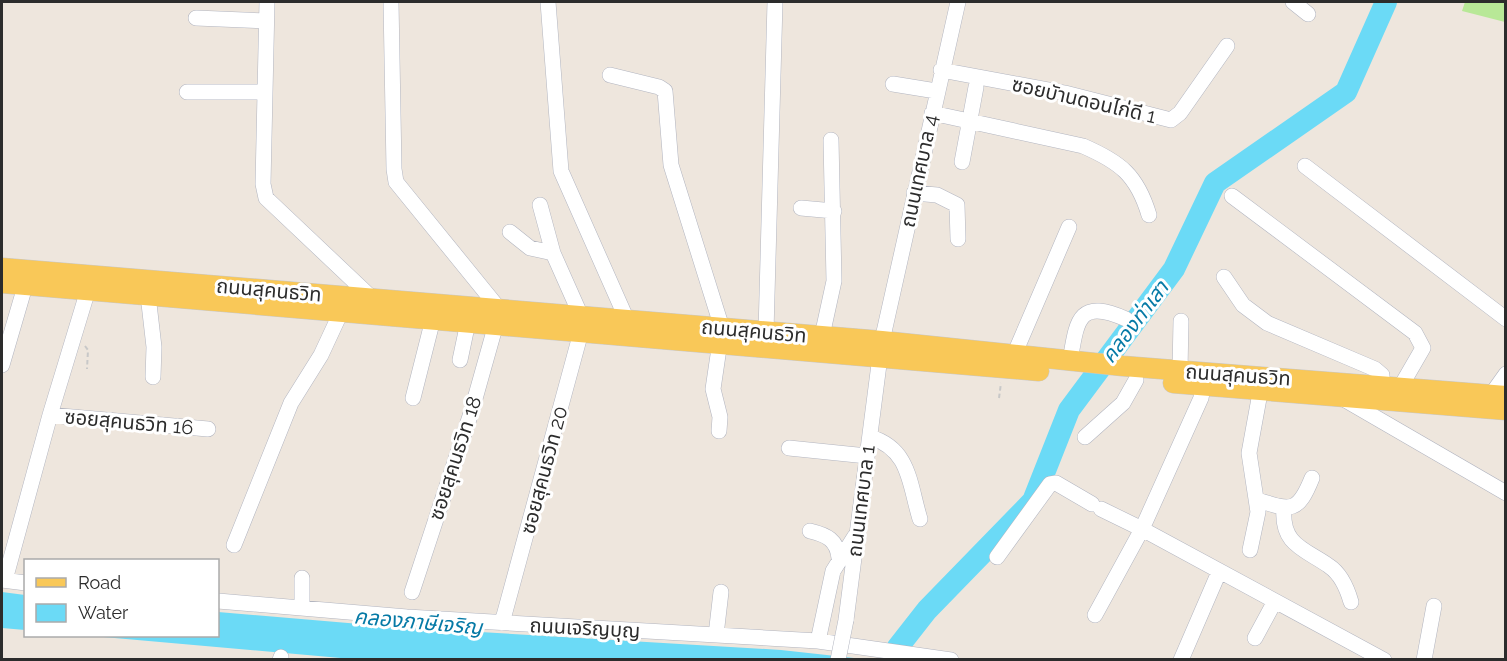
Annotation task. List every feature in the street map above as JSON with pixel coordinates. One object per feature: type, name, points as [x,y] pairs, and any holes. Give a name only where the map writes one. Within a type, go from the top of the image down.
[{"type":"main road","name":"ถนนสุคนธวิท","points":[[2,268],[28,278],[88,290],[468,322],[498,317]]},
{"type":"main road","name":"ถนนสุคนธวิท","points":[[2,283],[28,278],[374,299],[498,317],[1007,359],[1078,366],[1126,375],[1344,391],[1388,390],[1498,395]]},
{"type":"main road","name":"ถนนสุคนธวิท","points":[[581,324],[627,320],[722,336],[766,332],[821,344]]},
{"type":"main road","name":"ถนนสุคนธวิท","points":[[1126,375],[1180,370],[1204,379]]},
{"type":"main road","name":"ถนนสุคนธวิท","points":[[1388,390],[1506,410]]},
{"type":"street","points":[[267,2],[263,184],[266,198],[374,299],[387,315]]},
{"type":"street","points":[[391,2],[396,182],[498,317]]},
{"type":"street","points":[[548,2],[561,171],[627,320]]},
{"type":"street","points":[[766,332],[775,2]]},
{"type":"street","name":"ถนนเทศบาล 4","points":[[881,349],[936,91],[958,2]]},
{"type":"street","points":[[1293,2],[1308,14]]},
{"type":"street","points":[[196,18],[266,21]]},
{"type":"street","name":"ซอยบัานดอนไก่ดี 1","points":[[941,70],[1065,93],[1172,120],[1180,113],[1227,46]]},
{"type":"street","points":[[610,75],[659,87],[664,91],[671,165],[722,336],[713,389],[720,417],[719,431]]},
{"type":"street","points":[[893,84],[936,91]]},
{"type":"street","points":[[962,162],[976,87]]},
{"type":"street","points":[[187,92],[264,92]]},
{"type":"street","points":[[932,113],[1083,146],[1106,156],[1122,167],[1136,183],[1149,215]]},
{"type":"street","points":[[821,344],[834,281],[831,140]]},
{"type":"street","points":[[1305,165],[1506,319]]},
{"type":"street","points":[[914,194],[937,195],[957,205],[958,239]]},
{"type":"street","points":[[1224,277],[1253,314],[1266,322],[1375,369],[1382,375],[1388,390],[1423,348],[1415,333],[1232,196]]},
{"type":"street","points":[[540,205],[553,253],[581,324]]},
{"type":"street","points":[[801,208],[834,211]]},
{"type":"street","points":[[1007,359],[1069,227]]},
{"type":"street","points":[[510,232],[530,248],[553,253]]},
{"type":"street","points":[[2,365],[28,278]]},
{"type":"street","name":"ซอยสุคนธวิท 16","points":[[3,580],[88,290]]},
{"type":"street","points":[[148,295],[154,347],[153,377]]},
{"type":"street","points":[[1078,366],[1076,326],[1082,315],[1094,310],[1106,311],[1126,319]]},
{"type":"street","points":[[234,545],[291,403],[321,355],[341,312]]},
{"type":"street","name":"ซอยสุคนธวิท 18","points":[[412,592],[471,413],[498,317]]},
{"type":"street","points":[[413,398],[433,319]]},
{"type":"street","points":[[1180,370],[1181,321]]},
{"type":"street","points":[[460,360],[468,322]]},
{"type":"street","name":"ซอยสุคนธวิท 20","points":[[502,623],[581,324]]},
{"type":"street","name":"ถนนเทศบาล 1","points":[[838,660],[846,621],[881,349]]},
{"type":"street","points":[[1498,395],[1506,374]]},
{"type":"street","points":[[1085,437],[1123,403],[1126,375]]},
{"type":"street","points":[[1095,615],[1142,529],[1190,425],[1204,379]]},
{"type":"street","points":[[1250,550],[1257,520],[1258,500],[1249,453],[1262,384]]},
{"type":"street","points":[[1344,391],[1506,494]]},
{"type":"street","name":"ซอยสุคนธวิท 16","points":[[50,415],[208,429]]},
{"type":"street","points":[[870,437],[883,441],[900,454],[920,519]]},
{"type":"street","points":[[789,448],[867,456]]},
{"type":"street","points":[[1258,500],[1284,509],[1294,507],[1301,502],[1312,478]]},
{"type":"street","points":[[997,557],[1050,484],[1056,483],[1384,660]]},
{"type":"street","points":[[1284,509],[1283,524],[1290,537],[1301,550],[1330,567],[1346,586],[1350,602]]},
{"type":"street","points":[[810,531],[833,540],[838,546],[839,558]]},
{"type":"street","points":[[818,642],[830,581],[839,558],[857,533]]},
{"type":"street","points":[[1181,660],[1219,572]]},
{"type":"street","points":[[302,578],[302,608]]},
{"type":"street","points":[[3,580],[24,583]]},
{"type":"street","points":[[716,635],[722,592]]},
{"type":"street","name":"ถนนเจริญบุญ","points":[[219,601],[502,623],[818,642],[951,660]]},
{"type":"street","points":[[1255,638],[1275,601]]},
{"type":"street","points":[[1424,660],[1434,606]]},
{"type":"green space","points":[[1465,2],[1505,2],[1505,22],[1462,11]]},
{"type":"water","points":[[2,592],[24,595],[24,630],[2,628]]},
{"type":"water","points":[[219,612],[395,627],[781,650],[863,659],[363,660],[103,637],[219,637]]},
{"type":"waterway","name":"คลองท่าเสา","points":[[893,660],[898,647],[927,610],[1033,501],[1069,410],[1174,269],[1215,183],[1346,92],[1386,2]]},
{"type":"water label","name":"คลองภาษีเจริญ","points":[[418,622]]}]
